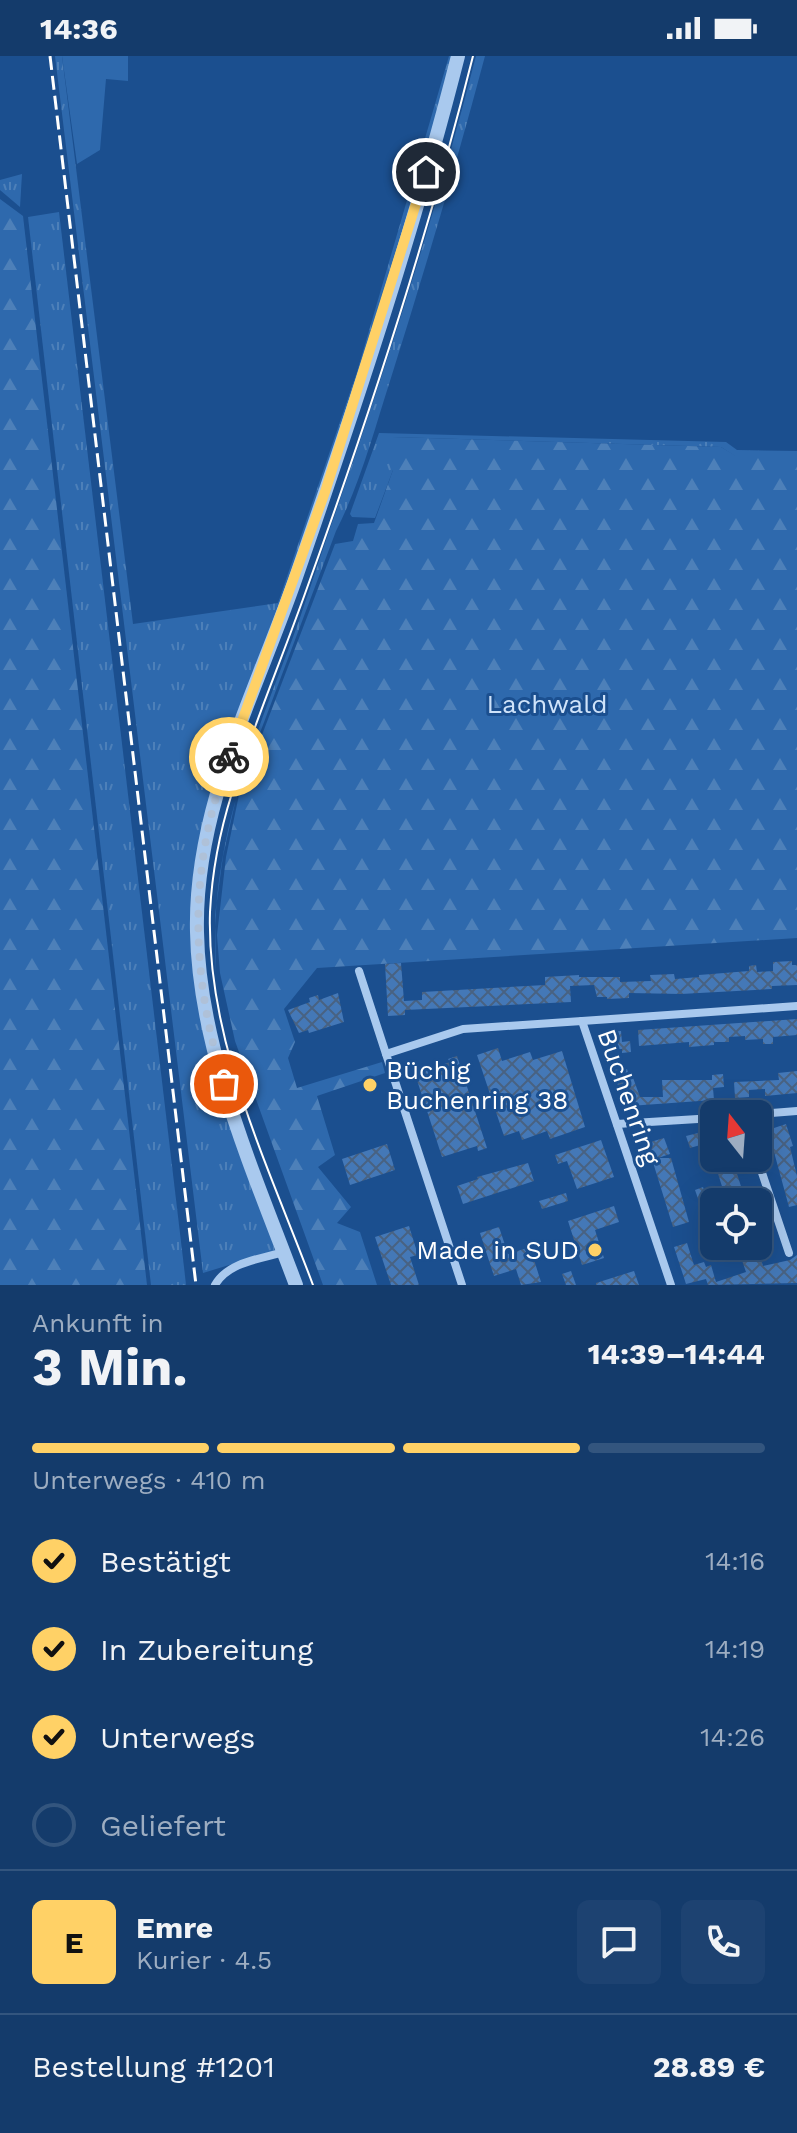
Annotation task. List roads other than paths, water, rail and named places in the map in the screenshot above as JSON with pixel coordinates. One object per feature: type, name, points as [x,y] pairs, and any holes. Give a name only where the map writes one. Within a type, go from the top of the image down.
[{"type":"street","points":[[296,1285],[224,1084],[205,1013],[197,924],[203,855],[226,764],[293,584],[364,374],[410,229],[458,56]]},
{"type":"street","points":[[359,971],[462,1285]]},
{"type":"street","points":[[582,1021],[797,1006]]},
{"type":"street","name":"Buchenring","points":[[386,1054],[463,1029],[582,1021],[671,1285]]},
{"type":"street","points":[[772,1113],[797,1111]]},
{"type":"street","points":[[617,1124],[700,1119]]},
{"type":"street","points":[[762,1172],[789,1253]]},
{"type":"street","points":[[215,1285],[223,1273],[233,1267],[284,1252]]},
{"type":"tram line","points":[[313,1285],[260,1149],[229,1056],[211,960],[213,882],[220,837],[232,793],[375,391],[437,191],[473,56]]},
{"type":"railway","points":[[50,56],[196,1285]]},
{"type":"place","name":"Büchig Buchenring 38","points":[[370,1085]]},
{"type":"place","name":"Made in SUD","points":[[595,1250]]},
{"type":"park label","name":"Lachwald","points":[[547,704]]}]
